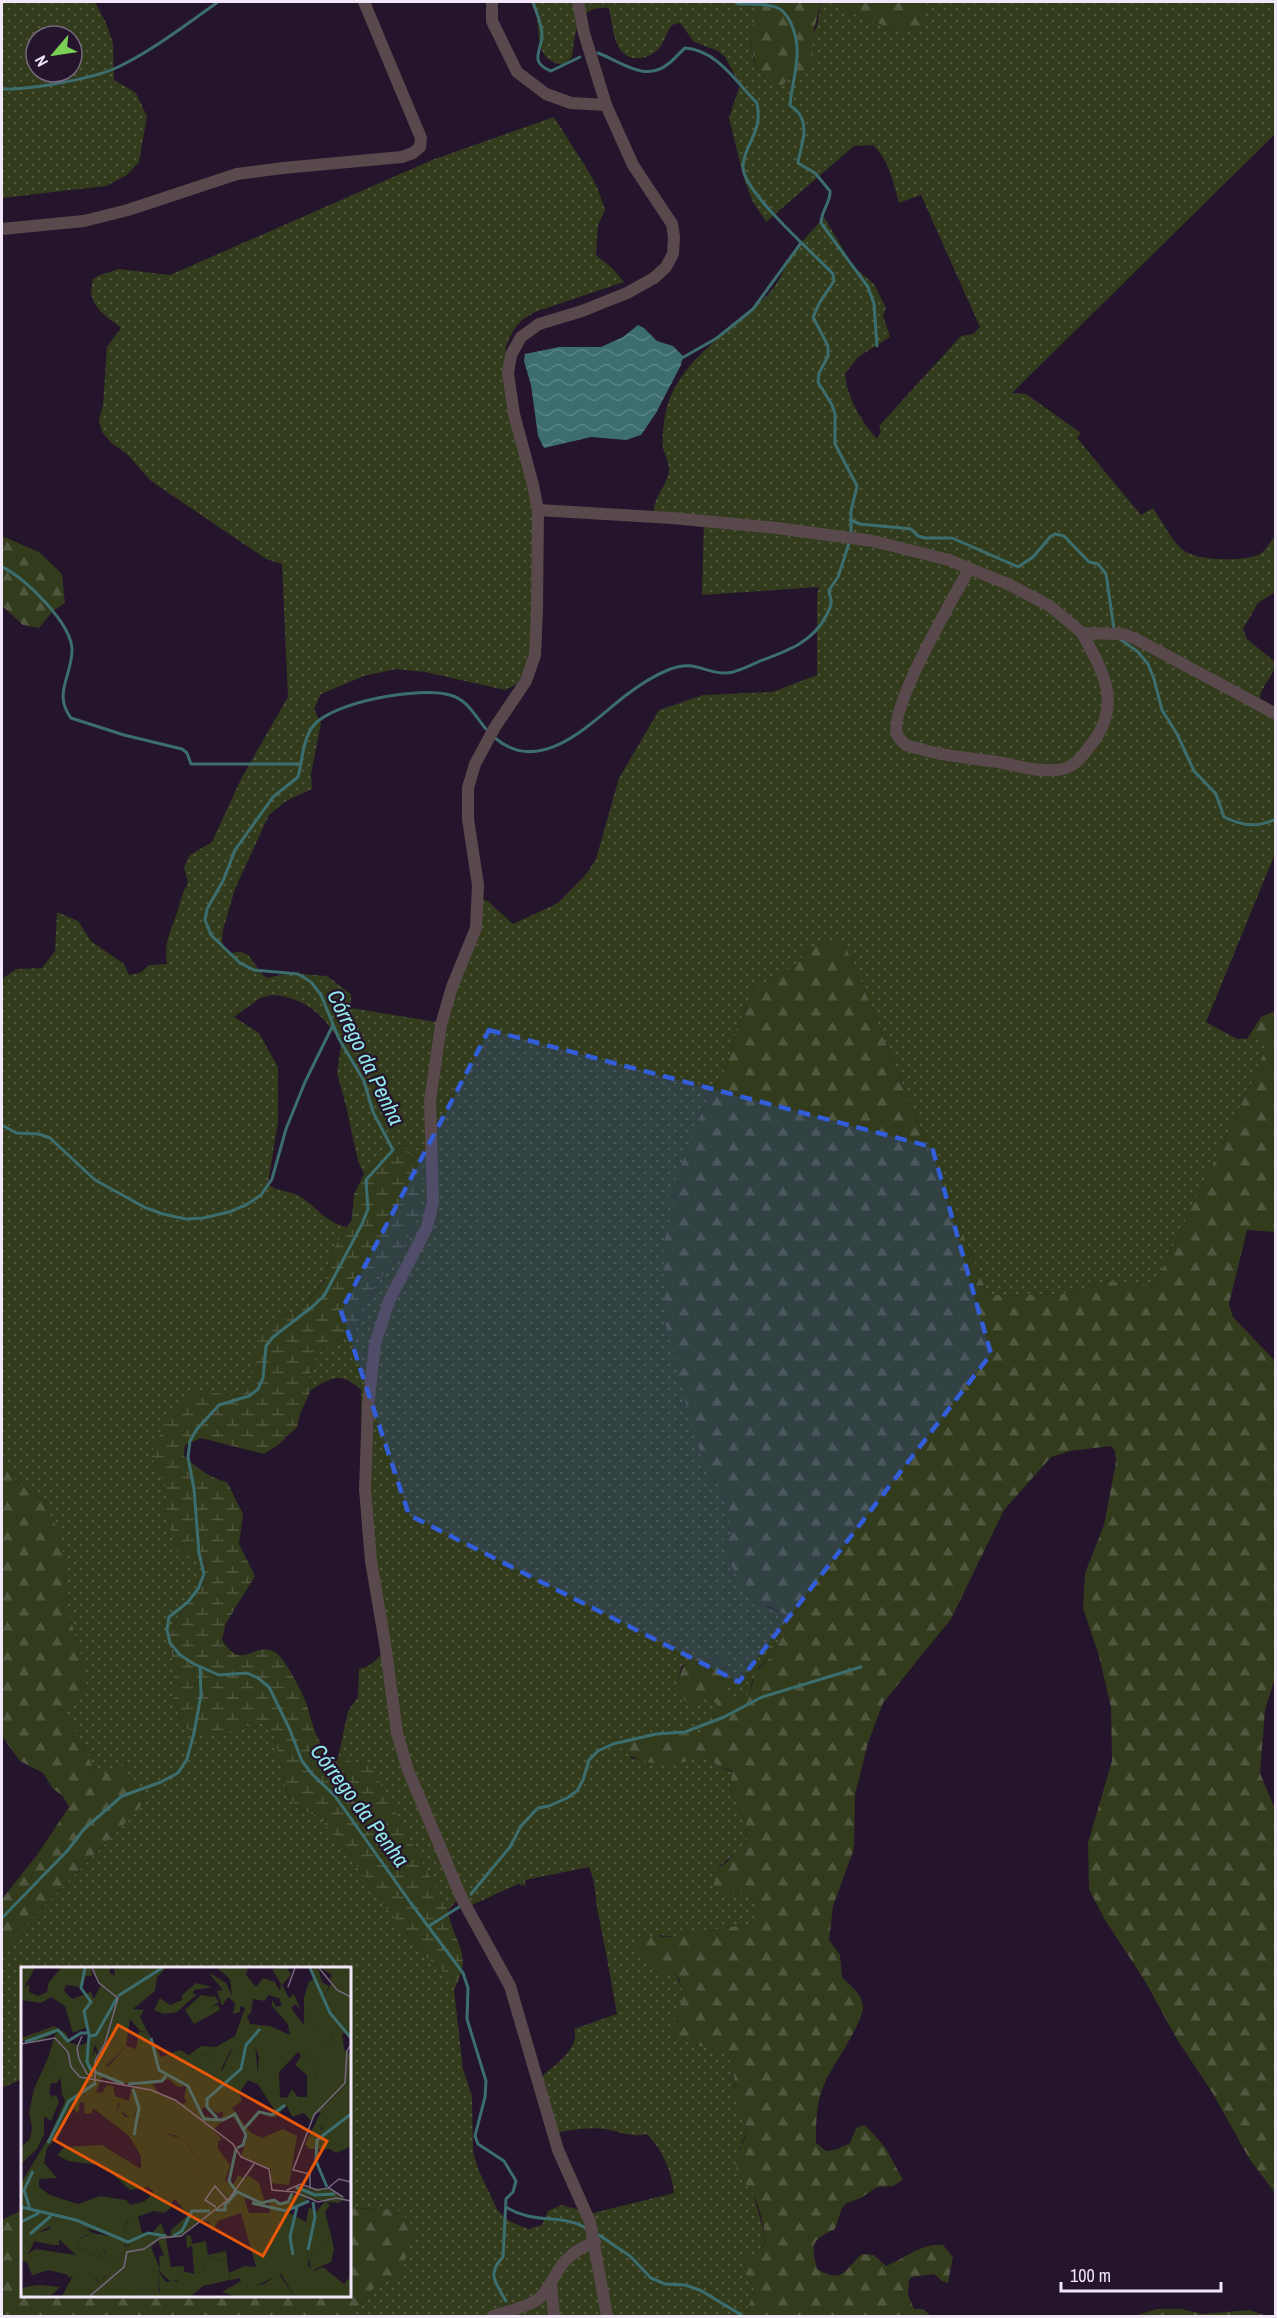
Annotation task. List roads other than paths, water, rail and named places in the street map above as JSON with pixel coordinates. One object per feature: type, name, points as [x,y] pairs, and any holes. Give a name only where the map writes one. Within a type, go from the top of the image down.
[{"type":"street","points":[[2,229],[84,221],[128,210],[237,174],[402,157],[413,153],[420,147],[421,138],[364,2]]},
{"type":"street","points":[[492,2],[492,21],[501,44],[517,72],[546,94],[571,103],[606,105]]},
{"type":"street","points":[[578,2],[584,33],[606,105],[633,165],[672,224],[674,237],[672,254],[666,267],[654,278],[627,293],[582,311],[539,324],[521,336],[511,355],[508,373],[514,414],[538,510],[535,655],[526,681],[495,727],[475,764],[468,788],[468,819],[478,885],[476,928],[452,987],[441,1025],[430,1101],[433,1202],[427,1227],[389,1301],[375,1344],[368,1406],[365,1489],[370,1561],[386,1643],[397,1733],[408,1770],[461,1897],[510,1986],[558,2150],[590,2222],[607,2316]]},
{"type":"street","points":[[538,510],[672,518],[850,538],[949,560],[1010,585],[1050,606],[1082,633],[1107,682],[1109,701],[1104,723],[1079,761],[1064,769],[1039,770],[991,761],[950,757],[905,744],[897,735],[897,721],[908,686],[969,569]]},
{"type":"street","points":[[1082,633],[1123,634],[1136,639],[1275,714]]},
{"type":"street","points":[[493,2316],[537,2300],[567,2259],[580,2248],[594,2242]]},
{"type":"street","points":[[551,2283],[554,2316]]},
{"type":"water","points":[[638,325],[657,341],[673,346],[683,356],[681,365],[656,413],[641,435],[626,440],[591,437],[544,448],[538,436],[531,385],[524,361],[525,354],[559,347],[601,347],[623,337]]},
{"type":"waterway","points":[[2,89],[60,83],[116,68],[155,46],[218,2]]},
{"type":"waterway","name":"Córrego da Penha","points":[[533,2],[542,31],[538,55],[540,64],[551,71],[580,57]]},
{"type":"waterway","points":[[736,2],[775,7],[780,9],[791,23],[797,44],[797,54],[790,105],[799,114],[804,127],[798,163],[815,173],[830,191],[821,223],[868,287],[874,304],[877,346]]},
{"type":"waterway","name":"Córrego da Penha","points":[[598,53],[633,69],[650,71],[668,64],[685,48],[696,50],[707,54],[725,68],[757,103],[758,122],[745,156],[743,165],[745,176],[765,205],[833,274],[834,281],[813,317],[828,346],[828,356],[819,373],[818,382],[835,414],[835,444],[857,486],[851,511],[851,534]]},
{"type":"waterway","points":[[682,358],[717,338],[753,309],[801,243]]},
{"type":"waterway","points":[[850,520],[860,524],[911,529],[918,536],[925,538],[952,538],[1018,567],[1033,557],[1051,536],[1055,534],[1064,536],[1089,562],[1098,564],[1106,574],[1114,629]]},
{"type":"waterway","name":"Córrego da Penha","points":[[495,738],[512,748],[530,752],[547,749],[581,731],[635,689],[668,670],[692,666],[730,673],[780,653],[807,639],[821,625],[831,606],[829,590],[838,577],[850,540]]},
{"type":"waterway","points":[[2,567],[12,572],[35,591],[65,628],[72,651],[63,701],[71,718],[124,735],[182,749],[187,753],[191,764],[301,764]]},
{"type":"waterway","points":[[1120,639],[1138,652],[1148,664],[1162,710],[1177,734],[1194,771],[1216,794],[1224,817],[1250,825],[1263,824],[1276,819]]},
{"type":"waterway","name":"Córrego da Penha","points":[[486,729],[462,701],[450,695],[437,693],[399,694],[378,698],[339,709],[324,717],[314,725],[307,737],[298,777],[273,797],[235,850],[223,881],[207,909],[205,920],[211,935],[240,963],[254,970],[298,974],[311,982],[321,995],[339,1039],[364,1081],[373,1112],[393,1150],[366,1180],[368,1209],[324,1296],[273,1337],[266,1346],[263,1378],[258,1389],[249,1396],[219,1405],[197,1429],[190,1441],[188,1457],[194,1489],[199,1553],[204,1574],[198,1589],[188,1602],[169,1617],[167,1630],[170,1643],[180,1655],[194,1664],[219,1675],[247,1673],[269,1687],[302,1761],[335,1796],[463,1973],[468,1988],[467,2019],[486,2081],[485,2097],[475,2136],[478,2144],[504,2161],[516,2181],[513,2192],[506,2199],[503,2257],[494,2274],[496,2284],[506,2301]]},
{"type":"waterway","points":[[2,1125],[16,1133],[39,1134],[50,1138],[95,1180],[146,1208],[186,1219],[229,1212],[261,1195],[272,1179],[286,1129],[305,1082],[333,1025]]},
{"type":"waterway","points":[[2,1918],[68,1850],[84,1829],[122,1796],[161,1782],[178,1773],[187,1759],[194,1733],[201,1695],[200,1667]]},
{"type":"waterway","points":[[471,1894],[510,1847],[521,1826],[538,1808],[549,1806],[577,1791],[589,1760],[598,1751],[613,1744],[656,1734],[685,1732],[724,1717],[762,1697],[861,1667]]},
{"type":"waterway","points":[[429,1926],[459,1907]]},
{"type":"waterway","points":[[506,2207],[527,2216],[566,2221],[586,2228]]},
{"type":"waterway","points":[[599,2235],[630,2256],[651,2278],[665,2284],[685,2285],[700,2290],[743,2316]]}]
